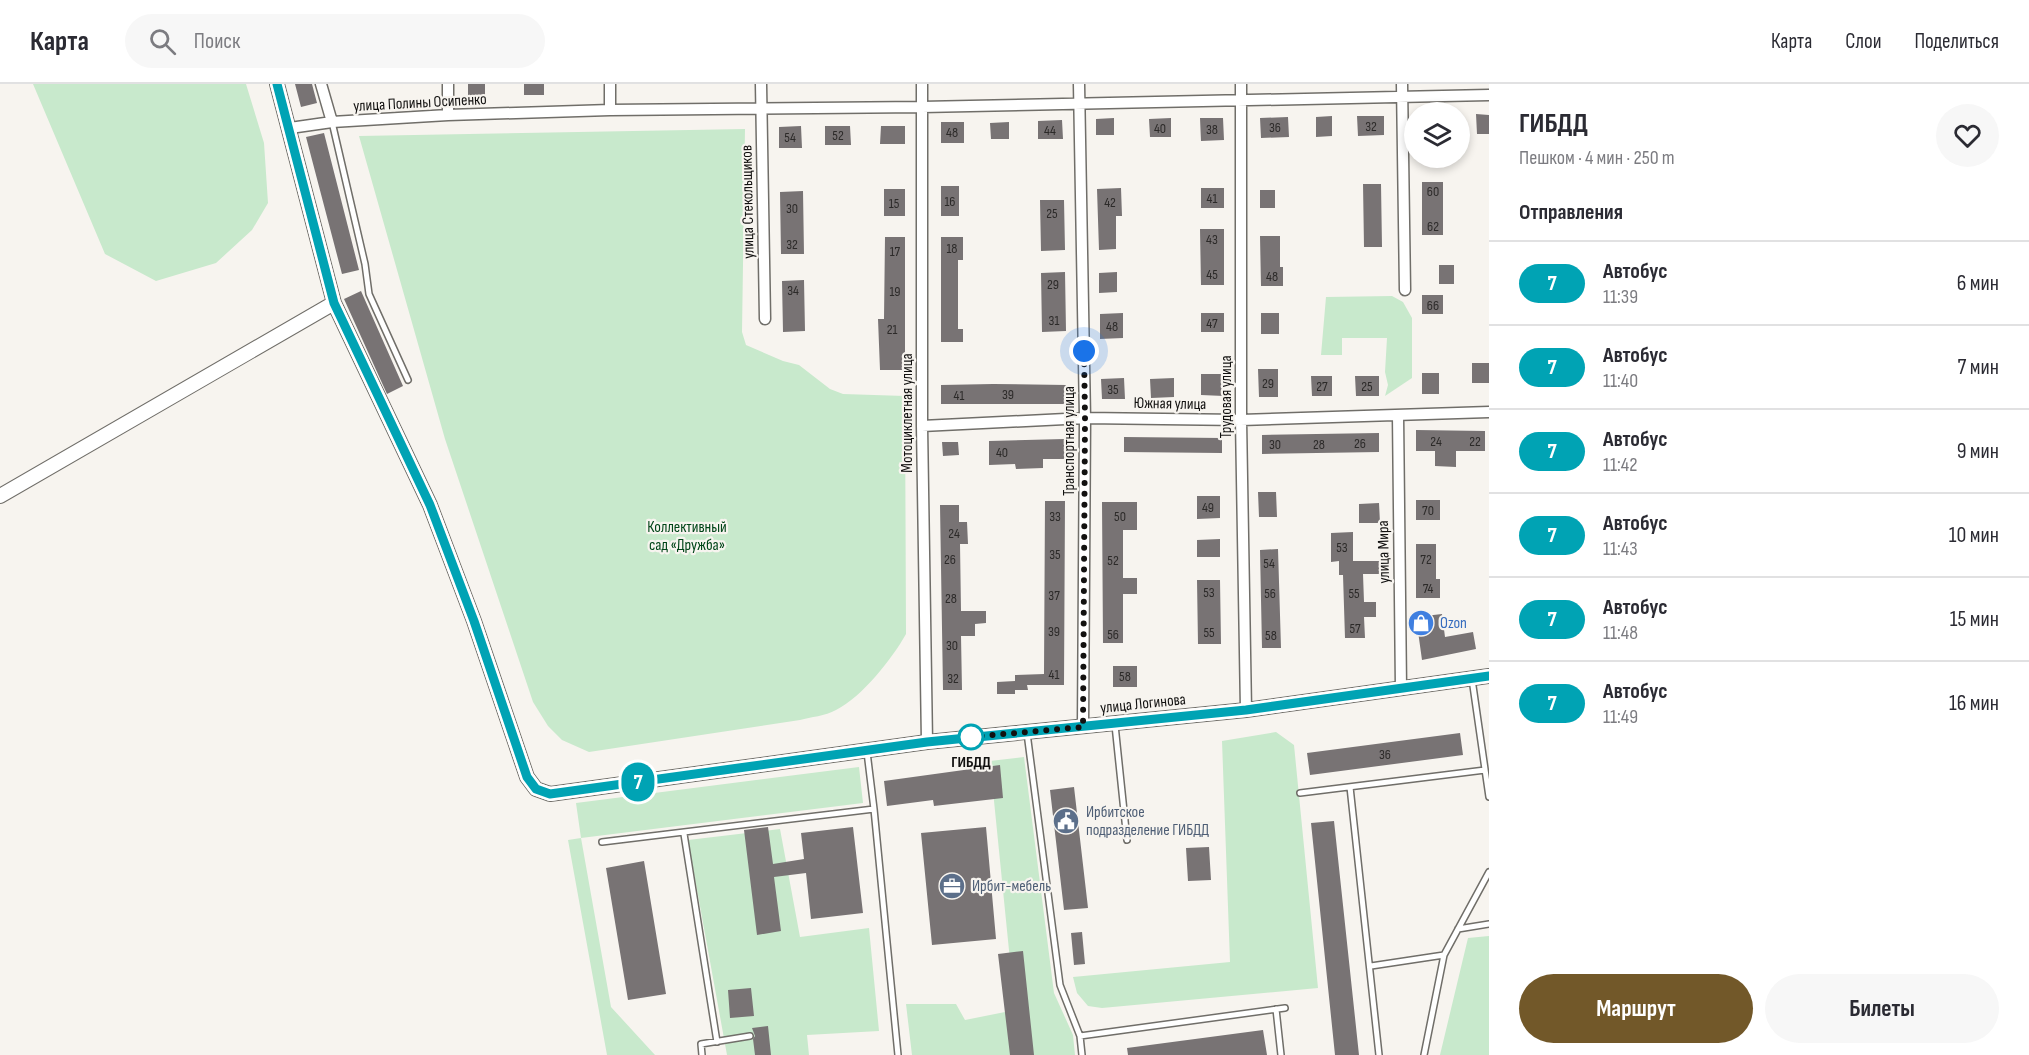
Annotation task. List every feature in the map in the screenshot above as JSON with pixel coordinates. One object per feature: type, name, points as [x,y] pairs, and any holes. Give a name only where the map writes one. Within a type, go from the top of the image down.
[{"type":"street","points":[[0,496],[334,303],[277,84]]},
{"type":"street","points":[[321,84],[332,122]]},
{"type":"street","points":[[448,84],[448,115]]},
{"type":"street","points":[[610,84],[610,110]]},
{"type":"street","name":"улица Стекольщиков","points":[[761,84],[765,319]]},
{"type":"street","name":"Мотоциклетная улица","points":[[922,84],[922,426],[927,742]]},
{"type":"street","name":"Транспортная улица","points":[[1079,84],[1085,418],[1083,727]]},
{"type":"street","name":"Трудовая улица","points":[[1240,84],[1241,420],[1246,710]]},
{"type":"street","points":[[1402,84],[1405,290]]},
{"type":"street","name":"улица Полины Осипенко","points":[[290,128],[332,122],[448,115],[610,110],[922,107],[1489,95]]},
{"type":"street","name":"улица Логинова","points":[[334,303],[430,505],[474,621],[527,777],[536,789],[550,794],[927,742],[1246,710],[1489,676]]},
{"type":"street","name":"Южная улица","points":[[922,426],[1085,418],[1241,420],[1489,412]]},
{"type":"street","name":"улица Мира","points":[[1398,415],[1401,688]]},
{"type":"lane","points":[[332,122],[365,264],[369,294],[408,380]]},
{"type":"lane","points":[[1472,678],[1489,797]]},
{"type":"lane","points":[[1115,724],[1127,840]]},
{"type":"lane","points":[[1027,732],[1060,985],[1080,1036],[1082,1055]]},
{"type":"lane","points":[[867,750],[898,1055]]},
{"type":"lane","points":[[1300,793],[1485,770]]},
{"type":"lane","points":[[1350,787],[1379,1055]]},
{"type":"lane","points":[[603,843],[874,809]]},
{"type":"lane","points":[[684,834],[717,1042]]},
{"type":"lane","points":[[1424,1055],[1444,955],[1489,872]]},
{"type":"lane","points":[[1458,929],[1489,924]]},
{"type":"lane","points":[[1371,966],[1444,955]]},
{"type":"lane","points":[[1080,1036],[1285,1008]]},
{"type":"lane","points":[[1276,1009],[1281,1055]]},
{"type":"lane","points":[[702,1055],[701,1044],[750,1036]]},
{"type":"green space","points":[[33,84],[246,84],[264,143],[268,203],[252,230],[216,263],[156,281],[105,254]]},
{"type":"green space","name":"Коллективный сад «Дружба»","points":[[745,129],[742,332],[746,345],[783,361],[799,365],[830,389],[843,394],[905,396],[906,634],[885,666],[866,687],[846,704],[832,712],[800,720],[589,752],[562,740],[548,726],[533,702],[445,439],[359,136]]},
{"type":"green space","points":[[1392,296],[1403,302],[1412,318],[1412,378],[1385,396],[1388,385],[1385,372],[1387,338],[1342,338],[1342,355],[1321,355],[1326,297]]},
{"type":"green space","points":[[1276,732],[1294,745],[1318,988],[1102,1008],[1088,1006],[1077,993],[1073,977],[1230,962],[1222,741]]},
{"type":"green space","points":[[1024,757],[1054,993],[1073,1035],[1075,1055],[912,1055],[906,1004],[956,1004],[965,1020],[1015,1010],[990,761]]},
{"type":"green space","points":[[859,767],[863,803],[581,838],[576,803]]},
{"type":"green space","points":[[780,829],[800,937],[869,928],[879,1031],[807,1035],[809,1055],[727,1055],[688,840]]},
{"type":"green space","points":[[581,838],[611,1007],[655,1055],[607,1055],[568,840]]},
{"type":"green space","points":[[1489,936],[1489,1055],[1440,1055],[1468,938]]},
{"type":"building","points":[[295,84],[312,84],[317,103],[301,107]]},
{"type":"building","points":[[468,84],[485,84],[485,97],[468,97]]},
{"type":"building","points":[[524,84],[544,84],[544,95],[524,95]]},
{"type":"building","points":[[1476,114],[1489,115],[1489,134],[1477,134]]},
{"type":"building","points":[[1332,116],[1332,136],[1316,137],[1316,117]]},
{"type":"building","points":[[1357,116],[1384,116],[1384,135],[1358,136]]},
{"type":"building","points":[[1288,117],[1289,137],[1261,138],[1260,118]]},
{"type":"building","points":[[1114,118],[1114,135],[1096,135],[1096,119]]},
{"type":"building","points":[[1171,118],[1171,137],[1150,137],[1149,119]]},
{"type":"building","points":[[1200,118],[1223,118],[1224,140],[1201,141]]},
{"type":"building","points":[[1062,120],[1063,139],[1038,139],[1038,121]]},
{"type":"building","points":[[941,122],[964,122],[964,143],[941,143]]},
{"type":"building","points":[[1009,122],[1009,139],[991,139],[990,123]]},
{"type":"building","points":[[801,126],[802,148],[779,148],[779,127]]},
{"type":"building","points":[[825,126],[850,126],[851,145],[825,145]]},
{"type":"building","points":[[881,126],[905,126],[905,144],[880,144]]},
{"type":"building","points":[[324,133],[359,270],[342,274],[306,137]]},
{"type":"building","points":[[1422,182],[1443,182],[1443,235],[1422,235]]},
{"type":"building","points":[[1363,184],[1381,184],[1382,247],[1364,247]]},
{"type":"building","points":[[941,186],[959,186],[959,216],[941,216]]},
{"type":"building","points":[[1121,188],[1122,216],[1116,216],[1116,249],[1099,250],[1097,189]]},
{"type":"building","points":[[1201,188],[1224,188],[1224,208],[1201,208]]},
{"type":"building","points":[[884,189],[905,189],[905,216],[884,216]]},
{"type":"building","points":[[1260,190],[1275,190],[1275,208],[1260,208]]},
{"type":"building","points":[[803,191],[804,254],[781,254],[780,192]]},
{"type":"building","points":[[1040,200],[1064,200],[1065,250],[1041,251]]},
{"type":"building","points":[[1200,229],[1224,229],[1224,285],[1201,285]]},
{"type":"building","points":[[1260,236],[1280,236],[1280,267],[1283,267],[1283,286],[1261,286]]},
{"type":"building","points":[[885,237],[905,237],[905,370],[880,370],[878,319],[884,319]]},
{"type":"building","points":[[941,237],[963,237],[963,260],[958,260],[958,329],[963,329],[963,342],[941,342]]},
{"type":"building","points":[[1439,265],[1454,265],[1454,284],[1439,284]]},
{"type":"building","points":[[1065,272],[1066,331],[1042,332],[1041,273]]},
{"type":"building","points":[[1117,272],[1117,292],[1099,293],[1099,273]]},
{"type":"building","points":[[804,280],[805,331],[783,332],[782,281]]},
{"type":"building","points":[[361,291],[403,386],[387,394],[344,299]]},
{"type":"building","points":[[1422,295],[1443,295],[1443,314],[1422,314]]},
{"type":"building","points":[[1123,313],[1123,338],[1100,339],[1100,314]]},
{"type":"building","points":[[1201,313],[1224,313],[1224,332],[1201,332]]},
{"type":"building","points":[[1261,313],[1279,313],[1279,334],[1261,334]]},
{"type":"building","points":[[1472,363],[1489,363],[1489,383],[1472,383]]},
{"type":"building","points":[[1258,369],[1278,369],[1278,397],[1259,397]]},
{"type":"building","points":[[1422,373],[1439,373],[1439,394],[1422,394]]},
{"type":"building","points":[[1201,374],[1224,374],[1224,396],[1201,395]]},
{"type":"building","points":[[1311,376],[1332,376],[1332,396],[1312,396]]},
{"type":"building","points":[[1355,376],[1379,376],[1379,396],[1356,396]]},
{"type":"building","points":[[1124,378],[1125,399],[1102,399],[1101,379]]},
{"type":"building","points":[[1174,378],[1174,397],[1151,398],[1150,379]]},
{"type":"building","points":[[941,385],[1066,385],[1066,404],[941,404]]},
{"type":"building","points":[[1416,430],[1485,431],[1485,451],[1456,451],[1456,467],[1435,466],[1435,451],[1416,451]]},
{"type":"building","points":[[1379,433],[1379,452],[1262,454],[1262,435]]},
{"type":"building","points":[[1124,437],[1222,438],[1222,453],[1124,452]]},
{"type":"building","points":[[1064,439],[1065,459],[1043,459],[1043,468],[1016,469],[1015,464],[989,465],[989,441]]},
{"type":"building","points":[[942,442],[958,442],[959,455],[943,456]]},
{"type":"building","points":[[1258,492],[1276,492],[1277,517],[1259,517]]},
{"type":"building","points":[[1197,496],[1220,496],[1220,518],[1197,519]]},
{"type":"building","points":[[1416,500],[1440,500],[1440,520],[1416,520]]},
{"type":"building","points":[[1045,501],[1065,501],[1064,685],[1027,685],[1028,690],[1015,690],[1015,694],[997,694],[997,682],[1015,681],[1015,675],[1044,674]]},
{"type":"building","points":[[1102,502],[1137,502],[1137,530],[1123,530],[1123,578],[1137,578],[1137,594],[1123,594],[1123,643],[1103,643]]},
{"type":"building","points":[[1379,503],[1380,523],[1359,523],[1359,504]]},
{"type":"building","points":[[940,505],[959,505],[959,522],[967,522],[968,544],[960,544],[961,611],[986,611],[986,623],[975,624],[975,636],[961,636],[962,690],[943,690]]},
{"type":"building","points":[[1353,532],[1353,561],[1385,561],[1386,574],[1363,574],[1364,602],[1376,602],[1376,617],[1364,617],[1365,638],[1345,638],[1343,575],[1339,575],[1339,561],[1331,562],[1331,533]]},
{"type":"building","points":[[1220,539],[1220,557],[1197,557],[1197,540]]},
{"type":"building","points":[[1416,544],[1436,544],[1436,579],[1440,579],[1440,598],[1416,598]]},
{"type":"building","points":[[1278,549],[1281,648],[1262,648],[1260,550]]},
{"type":"building","points":[[1197,580],[1220,580],[1221,644],[1198,644]]},
{"type":"building","points":[[1442,614],[1445,637],[1473,632],[1476,649],[1422,660],[1416,617]]},
{"type":"building","points":[[1113,666],[1137,666],[1137,687],[1113,687]]},
{"type":"building","points":[[1460,733],[1463,755],[1310,775],[1307,753]]},
{"type":"building","points":[[1000,765],[1003,798],[934,806],[933,800],[887,806],[884,781]]},
{"type":"building","points":[[1074,787],[1088,908],[1064,910],[1050,790]]},
{"type":"building","points":[[1334,821],[1359,1055],[1335,1055],[1311,823]]},
{"type":"building","points":[[768,827],[773,864],[804,859],[801,833],[853,827],[863,913],[811,919],[806,873],[774,877],[781,931],[757,935],[744,830]]},
{"type":"building","points":[[986,827],[996,939],[932,945],[921,833]]},
{"type":"building","points":[[1209,847],[1211,880],[1188,881],[1186,848]]},
{"type":"building","points":[[644,861],[666,994],[628,1000],[606,868]]},
{"type":"building","points":[[1082,932],[1085,964],[1074,965],[1071,933]]},
{"type":"building","points":[[1023,951],[1034,1055],[1010,1055],[998,954]]},
{"type":"building","points":[[751,988],[754,1016],[730,1018],[728,990]]},
{"type":"building","points":[[768,1026],[771,1055],[755,1055],[753,1039],[755,1036],[752,1028]]},
{"type":"building","points":[[1263,1030],[1267,1055],[1128,1055],[1127,1048]]},
{"type":"bus line","name":"7","points":[[277,84],[334,303],[430,505],[474,621],[527,777],[536,789],[550,794],[927,742],[1246,710],[1489,676]]},
{"type":"place","name":"Ozon","points":[[1421,623]]},
{"type":"place","name":"ГИБДД","points":[[971,737]]},
{"type":"place","name":"Ирбитское подразделение ГИБДД","points":[[1066,821]]},
{"type":"place","name":"Ирбит-мебель","points":[[952,886]]},
{"type":"route","points":[[971,737],[1083,727],[1084,351]]}]
